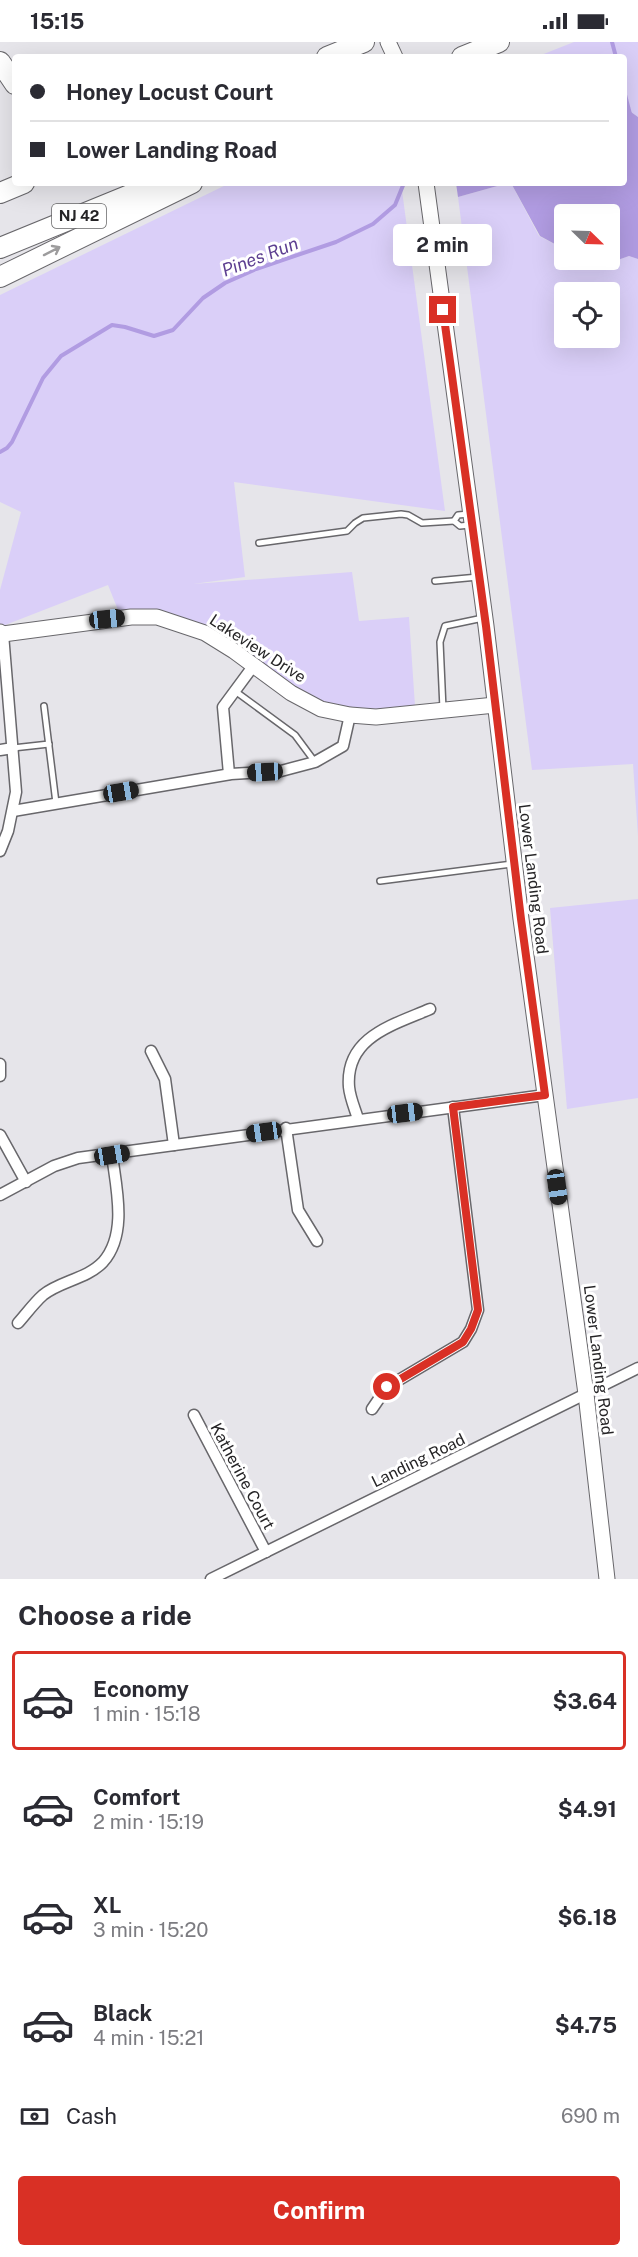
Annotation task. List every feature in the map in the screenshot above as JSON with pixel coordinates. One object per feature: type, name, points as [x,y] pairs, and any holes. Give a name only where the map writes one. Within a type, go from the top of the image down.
[{"type":"highway","points":[[334,54],[364,42]]},
{"type":"highway","points":[[469,54],[499,42]]},
{"type":"highway","points":[[0,62],[12,80]]},
{"type":"highway","points":[[0,193],[17,186]]},
{"type":"highway","name":"NJ 42","points":[[0,248],[152,186]]},
{"type":"highway","points":[[0,277],[186,186]]},
{"type":"main road","name":"Lower Landing Road","points":[[426,186],[485,618],[514,864],[586,1394],[607,1579]]},
{"type":"main road","name":"Lakeview Drive","points":[[2,633],[131,617],[157,617],[205,633],[291,693],[321,709],[376,717],[495,705]]},
{"type":"street","points":[[0,851],[13,811],[16,792],[2,633]]},
{"type":"street","points":[[229,774],[223,707],[254,665]]},
{"type":"street","points":[[13,811],[229,774],[281,771],[315,762],[343,746],[350,715]]},
{"type":"street","points":[[0,750],[13,748]]},
{"type":"street","points":[[358,1119],[350,1089],[349,1074],[358,1052],[367,1039],[378,1032],[430,1009]]},
{"type":"street","points":[[151,1052],[165,1079],[174,1145]]},
{"type":"street","points":[[0,1064],[0,1076]]},
{"type":"street","points":[[0,1195],[54,1166],[78,1158],[112,1155],[286,1128],[545,1095]]},
{"type":"street","points":[[372,1409],[387,1387],[463,1342],[478,1310],[453,1107]]},
{"type":"street","points":[[286,1128],[298,1210],[317,1241]]},
{"type":"street","points":[[0,1135],[26,1182]]},
{"type":"street","points":[[18,1323],[43,1294],[86,1273],[102,1262],[112,1248],[117,1231],[118,1208],[112,1155]]},
{"type":"street","name":"Landing Road","points":[[211,1579],[638,1368]]},
{"type":"street","name":"Katherine Court","points":[[194,1415],[266,1552]]},
{"type":"lane","points":[[260,543],[347,531],[363,518],[408,514],[422,523],[454,521],[460,525],[471,519]]},
{"type":"lane","points":[[454,521],[458,515],[471,519]]},
{"type":"lane","points":[[435,581],[479,577]]},
{"type":"lane","points":[[443,711],[440,642],[445,626],[485,618]]},
{"type":"lane","points":[[235,691],[295,735],[315,762]]},
{"type":"lane","points":[[44,706],[56,803]]},
{"type":"lane","points":[[13,748],[49,744]]},
{"type":"lane","points":[[380,882],[514,864]]},
{"type":"shaded area","points":[[574,42],[638,42],[638,117],[627,109],[627,54],[544,54]]},
{"type":"shaded area","points":[[627,109],[638,117],[638,259],[629,256],[620,259],[620,204],[554,204],[554,244],[540,236],[513,186],[627,186]]},
{"type":"shaded area","points":[[224,186],[401,186],[445,511],[234,482],[245,577],[193,584],[352,572],[359,621],[409,617],[415,706],[410,715],[321,709],[205,633],[120,615],[108,585],[0,627],[0,590],[21,512],[0,502],[0,295]]},
{"type":"shaded area","points":[[456,186],[497,186],[458,197]]},
{"type":"shaded area","points":[[497,186],[513,186],[539,236],[554,244],[554,270],[620,270],[620,259],[629,256],[638,259],[638,836],[633,764],[532,770],[458,197]]},
{"type":"shaded area","points":[[638,899],[638,1098],[567,1109],[550,908]]},
{"type":"waterway","points":[[612,42],[615,54]]},
{"type":"waterway","points":[[627,102],[630,114]]},
{"type":"waterway","name":"Pines Run","points":[[0,452],[12,442],[43,378],[61,356],[112,325],[154,336],[173,330],[203,298],[225,283],[256,269],[336,242],[373,224],[395,205],[403,186]]},
{"type":"route","points":[[387,1387],[463,1342],[478,1310],[453,1107],[545,1095],[521,919],[486,626],[443,310]]}]
